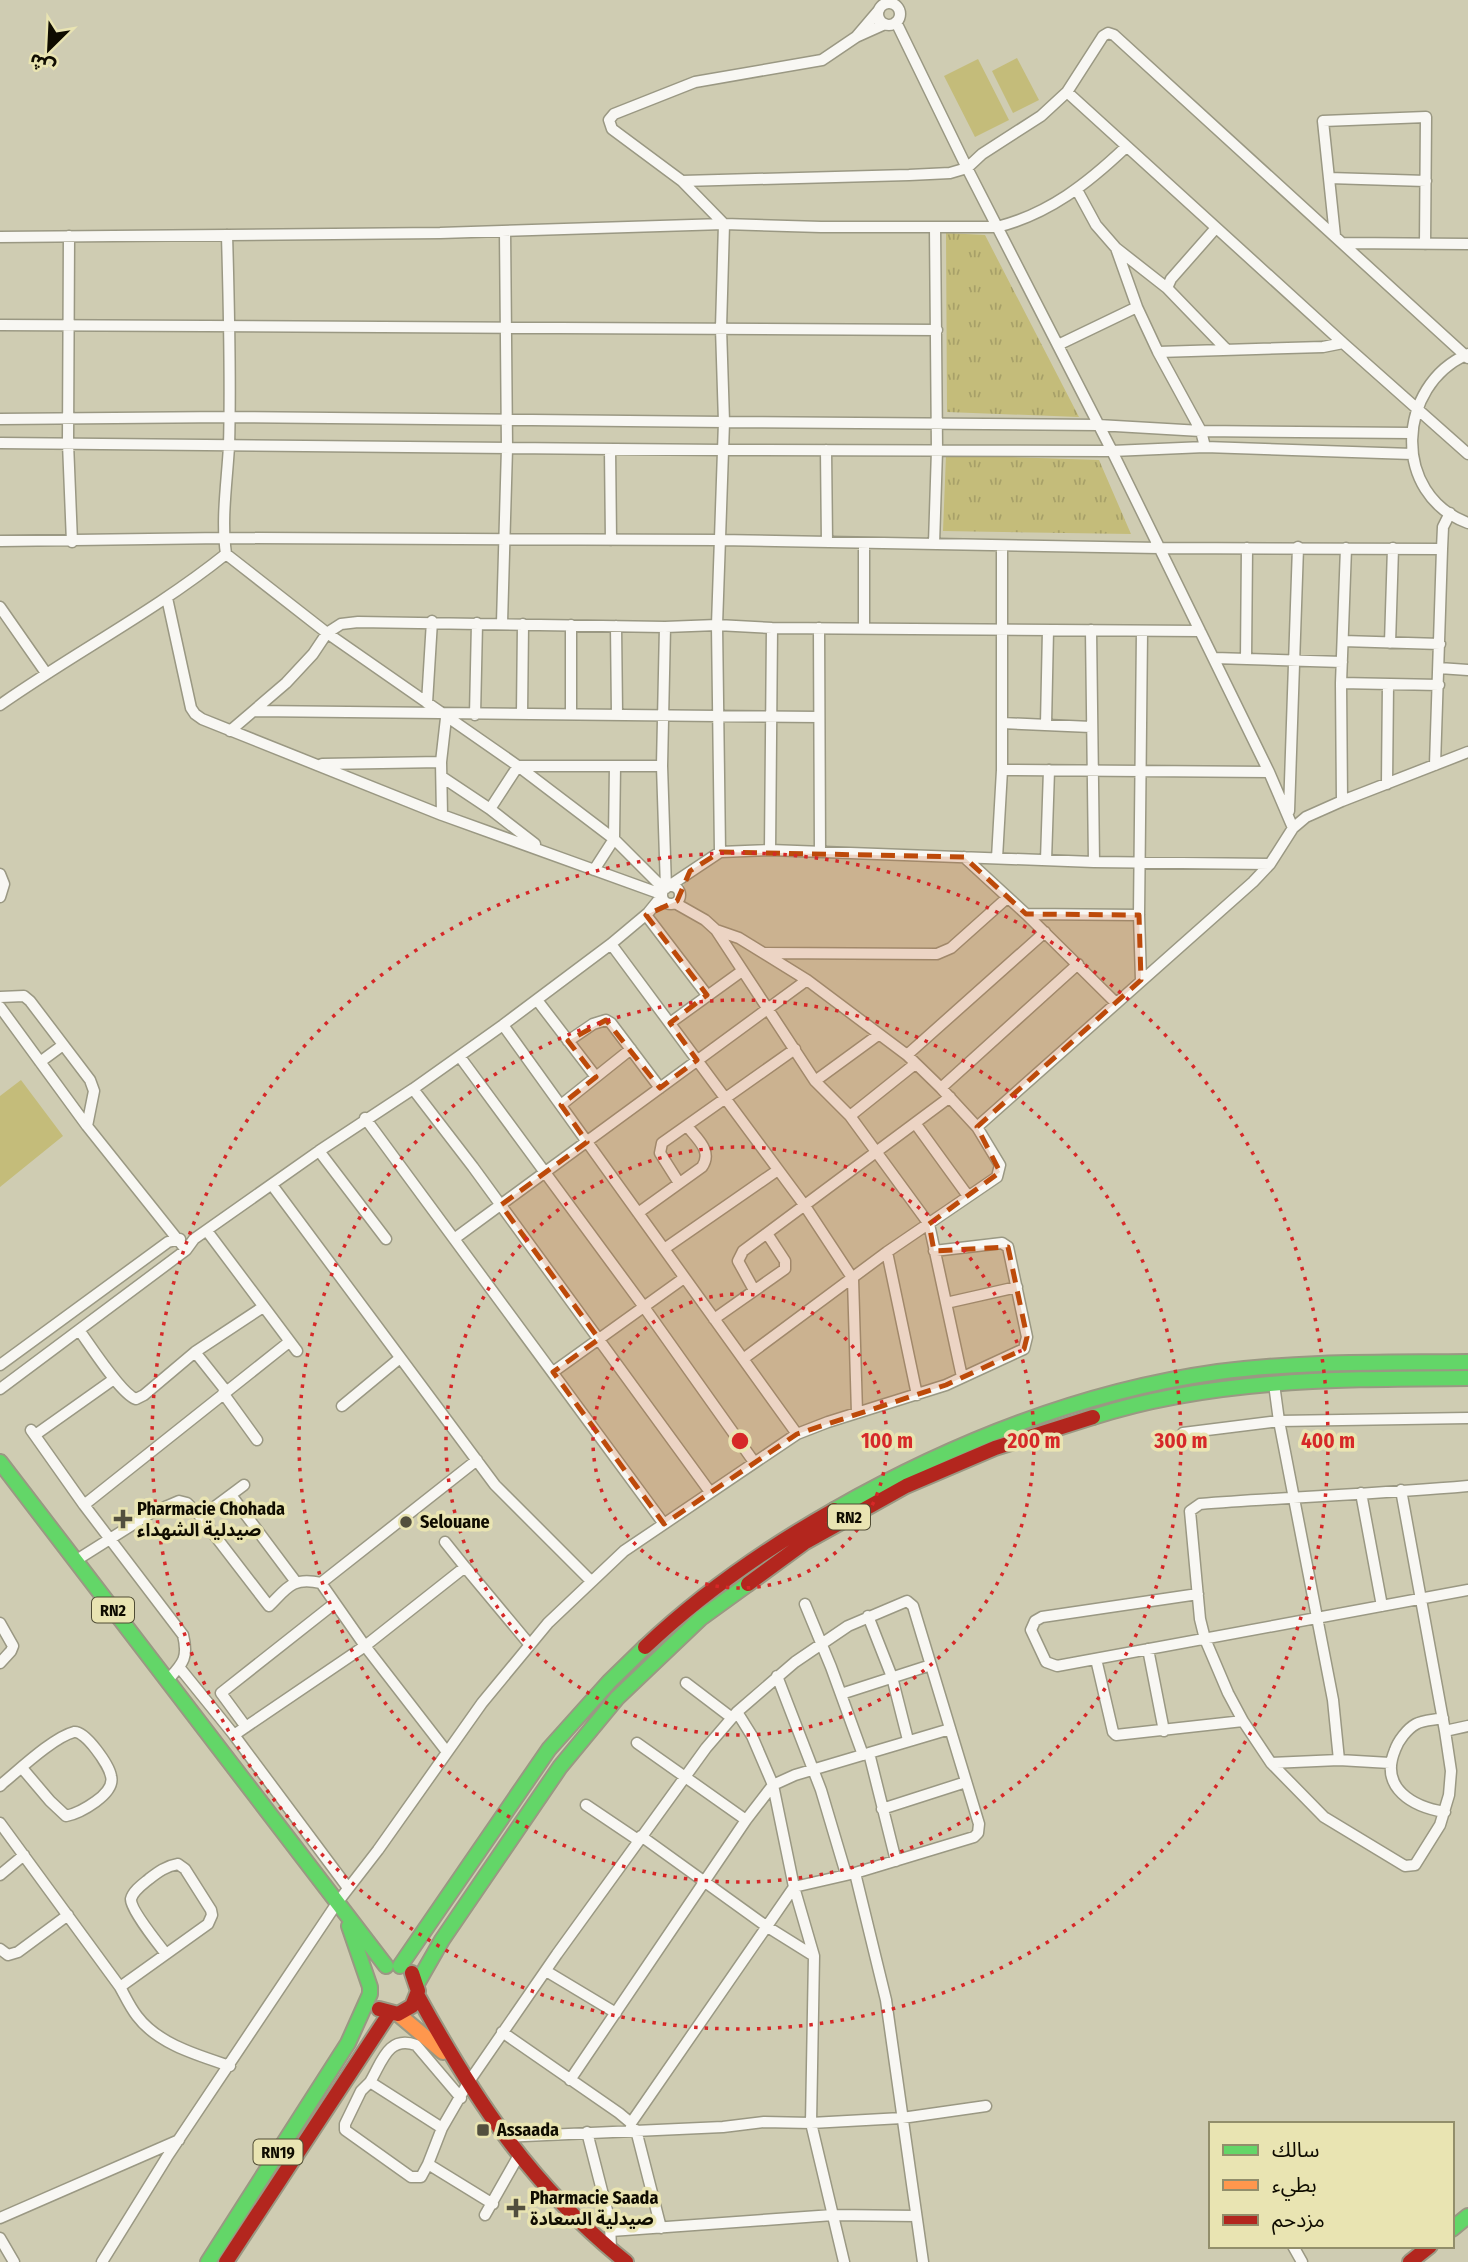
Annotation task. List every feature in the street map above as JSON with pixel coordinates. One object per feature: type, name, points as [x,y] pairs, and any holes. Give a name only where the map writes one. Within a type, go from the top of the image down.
[{"type":"main road","name":"RN2","points":[[370,1991],[375,1974],[393,1966],[543,1758],[593,1698],[634,1656],[722,1581],[767,1549],[853,1497],[936,1457],[1047,1412],[1164,1382],[1274,1367],[1468,1362]]},
{"type":"main road","name":"RN2","points":[[340,1908],[375,2005],[394,2014],[411,2008],[442,1940],[531,1809],[595,1722],[651,1664],[701,1618],[804,1543],[906,1486],[995,1448],[1117,1409],[1179,1396],[1274,1384],[1354,1379],[1468,1378]]},
{"type":"main road","name":"RN2","points":[[0,1462],[340,1908],[393,1966],[414,1975],[418,1989]]},
{"type":"main road","points":[[418,1989],[452,2061],[503,2137],[568,2213],[626,2262]]},
{"type":"main road","name":"RN19","points":[[208,2262],[348,2043],[365,2010],[370,1991]]},
{"type":"main road","points":[[394,2014],[452,2061]]},
{"type":"main road","name":"RN19","points":[[226,2262],[394,2014]]},
{"type":"main road","points":[[1410,2262],[1428,2248]]},
{"type":"street","points":[[720,852],[718,625],[724,422],[721,328],[724,224],[682,181],[612,129],[609,120],[614,114],[695,82],[822,60],[856,37],[891,23],[900,13],[894,4],[887,3],[856,37]]},
{"type":"street","points":[[879,10],[879,18],[891,23],[1112,451],[1269,772],[1293,828]]},
{"type":"street","points":[[682,181],[923,175],[950,173],[967,168],[982,154],[1041,116],[1067,92],[1103,36],[1108,33],[1114,35],[1467,356],[1444,369],[1427,387],[1416,409],[1411,433],[1412,454],[1418,475],[1429,493],[1450,513],[1468,523]]},
{"type":"street","points":[[1067,92],[1215,229],[1468,454]]},
{"type":"street","points":[[1339,240],[1323,121],[1426,117],[1425,244]]},
{"type":"street","points":[[0,237],[505,231],[724,224],[821,227],[997,226],[1028,216],[1065,199],[1126,147]]},
{"type":"street","points":[[1329,178],[1426,181]]},
{"type":"street","points":[[1077,190],[1096,225],[1116,248],[1167,288],[1226,349]]},
{"type":"street","points":[[934,544],[937,450],[935,227]]},
{"type":"street","points":[[1167,288],[1171,279],[1215,229]]},
{"type":"street","points":[[502,623],[507,448],[505,231]]},
{"type":"street","points":[[227,235],[230,325],[229,444],[224,538],[226,554],[327,634],[517,766],[614,839],[669,895],[716,930],[739,938],[807,980],[906,1055],[950,1097],[977,1128],[997,1158],[1000,1172],[998,1177],[887,1252],[743,1359]]},
{"type":"street","points":[[69,236],[68,443],[72,542]]},
{"type":"street","points":[[1339,240],[1468,244]]},
{"type":"street","points":[[1116,248],[1137,307],[1201,431],[1205,447]]},
{"type":"street","points":[[1058,345],[1137,307]]},
{"type":"street","points":[[0,325],[937,330]]},
{"type":"street","points":[[1158,352],[1323,347],[1343,343]]},
{"type":"street","points":[[0,419],[229,417],[1098,425],[1201,431],[1411,433]]},
{"type":"street","points":[[0,443],[722,450],[1112,451],[1205,447],[1412,454]]},
{"type":"street","points":[[610,449],[611,540]]},
{"type":"street","points":[[825,450],[827,542]]},
{"type":"street","points":[[1435,765],[1443,527],[1450,513]]},
{"type":"street","points":[[0,541],[224,538],[719,540],[1158,548],[1442,549]]},
{"type":"street","points":[[864,543],[864,629]]},
{"type":"street","points":[[998,859],[1002,770],[1002,546]]},
{"type":"street","points":[[1289,815],[1298,547]]},
{"type":"street","points":[[1246,659],[1247,548]]},
{"type":"street","points":[[1342,801],[1341,683],[1346,548]]},
{"type":"street","points":[[1390,643],[1393,548]]},
{"type":"street","points":[[0,705],[46,673],[167,598],[226,554]]},
{"type":"street","points":[[167,598],[191,708],[195,715],[442,815],[669,895]]},
{"type":"street","points":[[2,614],[46,673]]},
{"type":"street","points":[[426,703],[432,621]]},
{"type":"street","points":[[230,731],[286,683],[327,634],[341,624],[358,622],[1200,631]]},
{"type":"street","points":[[475,715],[477,623]]},
{"type":"street","points":[[522,714],[523,624]]},
{"type":"street","points":[[570,625],[571,714]]},
{"type":"street","points":[[616,626],[617,714]]},
{"type":"street","points":[[665,627],[662,766],[669,895]]},
{"type":"street","points":[[770,850],[772,628]]},
{"type":"street","points":[[819,628],[820,852]]},
{"type":"street","points":[[1046,723],[1048,630]]},
{"type":"street","points":[[1091,630],[1094,862]]},
{"type":"street","points":[[1141,980],[1139,862],[1142,631]]},
{"type":"street","points":[[1343,641],[1440,644]]},
{"type":"street","points":[[1213,658],[1342,662]]},
{"type":"street","points":[[1439,668],[1468,670]]},
{"type":"street","points":[[1341,683],[1439,685]]},
{"type":"street","points":[[1387,784],[1388,684]]},
{"type":"street","points":[[255,710],[441,715],[819,717]]},
{"type":"street","points":[[441,715],[442,815]]},
{"type":"street","points":[[1002,723],[1091,726]]},
{"type":"street","points":[[977,1128],[1253,882],[1270,864],[1293,828],[1306,817],[1468,752]]},
{"type":"street","points":[[317,764],[442,762]]},
{"type":"street","points":[[594,870],[614,839],[615,765]]},
{"type":"street","points":[[517,766],[662,766]]},
{"type":"street","points":[[490,809],[517,766]]},
{"type":"street","points":[[1002,770],[1269,772]]},
{"type":"street","points":[[1046,860],[1049,770]]},
{"type":"street","points":[[442,777],[490,809],[543,851]]},
{"type":"street","points":[[0,1389],[186,1250],[194,1239],[365,1118],[460,1057],[537,1000],[647,914],[669,895],[690,871],[720,852],[770,850],[1094,862],[1270,864]]},
{"type":"street","points":[[964,857],[1027,914],[1116,1003]]},
{"type":"street","points":[[0,874],[4,884],[0,897]]},
{"type":"street","points":[[764,953],[937,954],[951,948],[1007,898]]},
{"type":"street","points":[[647,914],[707,995]]},
{"type":"street","points":[[1027,914],[1139,915]]},
{"type":"street","points":[[716,930],[815,1081],[850,1116],[929,1224],[962,1377]]},
{"type":"street","points":[[906,1055],[1045,932]]},
{"type":"street","points":[[611,944],[806,1206],[853,1279],[857,1413]]},
{"type":"street","points":[[941,1088],[1078,964]]},
{"type":"street","points":[[670,1023],[742,971]]},
{"type":"street","points":[[454,1239],[807,980]]},
{"type":"street","points":[[0,997],[24,996],[93,1086],[86,1126]]},
{"type":"street","points":[[537,1000],[596,1077]]},
{"type":"street","points":[[0,1007],[86,1126],[186,1250]]},
{"type":"street","points":[[568,1041],[593,1024],[606,1020],[660,1088]]},
{"type":"street","points":[[503,1025],[796,1434]]},
{"type":"street","points":[[815,1081],[878,1035]]},
{"type":"street","points":[[40,1062],[63,1045]]},
{"type":"street","points":[[561,1105],[631,1049]]},
{"type":"street","points":[[679,1183],[662,1156],[662,1143],[794,1049]]},
{"type":"street","points":[[460,1057],[754,1462]]},
{"type":"street","points":[[850,1116],[915,1064]]},
{"type":"street","points":[[413,1089],[710,1492]]},
{"type":"street","points":[[754,1290],[740,1266],[739,1256],[950,1097]]},
{"type":"street","points":[[365,1118],[664,1524]]},
{"type":"street","points":[[915,1123],[968,1196]]},
{"type":"street","points":[[638,1213],[702,1167],[707,1155],[687,1126]]},
{"type":"street","points":[[318,1151],[386,1239]]},
{"type":"street","points":[[664,1249],[778,1170]]},
{"type":"street","points":[[272,1185],[477,1460],[518,1509],[591,1581]]},
{"type":"street","points":[[207,1231],[297,1351]]},
{"type":"street","points":[[714,1320],[783,1272],[786,1265],[768,1235]]},
{"type":"street","points":[[0,1365],[168,1242],[194,1239]]},
{"type":"street","points":[[102,2262],[179,2139],[340,1908],[348,1888],[482,1703],[548,1623],[624,1551],[796,1434],[917,1395],[1019,1353],[1026,1345],[1027,1338],[1009,1247],[1006,1244],[934,1251]]},
{"type":"street","points":[[887,1252],[917,1395]]},
{"type":"street","points":[[553,1372],[684,1278]]},
{"type":"street","points":[[946,1303],[1017,1287]]},
{"type":"street","points":[[79,1330],[129,1396],[139,1398],[195,1352],[263,1307]]},
{"type":"street","points":[[84,1505],[289,1342]]},
{"type":"street","points":[[195,1352],[257,1440]]},
{"type":"street","points":[[342,1406],[400,1358]]},
{"type":"street","points":[[114,1379],[33,1433],[183,1636],[186,1648],[184,1661],[167,1681]]},
{"type":"street","points":[[1274,1384],[1333,1700],[1339,1760]]},
{"type":"street","points":[[1183,1433],[1279,1421],[1468,1418]]},
{"type":"street","points":[[321,1583],[477,1460]]},
{"type":"street","points":[[201,1517],[244,1485]]},
{"type":"street","points":[[1401,1490],[1451,1771],[1445,1812],[1428,1847],[1415,1866],[1405,1867],[1324,1817],[1271,1763],[1243,1721],[1205,1639],[1200,1619],[1189,1516],[1192,1508],[1200,1504],[1401,1490],[1468,1486]]},
{"type":"street","points":[[1361,1493],[1382,1606]]},
{"type":"street","points":[[231,1494],[296,1582]]},
{"type":"street","points":[[75,1561],[170,1503],[187,1503],[201,1517],[269,1606],[296,1582],[302,1580],[321,1583],[365,1646],[447,1752]]},
{"type":"street","points":[[445,1542],[530,1645]]},
{"type":"street","points":[[234,1735],[365,1646],[465,1567]]},
{"type":"street","points":[[1198,1594],[1042,1617],[1032,1625],[1031,1630],[1046,1662],[1051,1665],[1468,1590]]},
{"type":"street","points":[[461,2098],[416,2045],[406,2041],[392,2046],[383,2057],[351,2109],[345,2130],[411,2177],[421,2176],[442,2128],[461,2098],[468,2083],[502,2032],[683,1777],[734,1715],[777,1676],[820,1643],[868,1616],[903,1601],[910,1603],[979,1824],[978,1833],[974,1837],[896,1861],[794,1888],[633,2128]]},
{"type":"street","points":[[247,1727],[221,1693],[335,1603]]},
{"type":"street","points":[[805,1604],[866,1754],[896,1861]]},
{"type":"street","points":[[868,1616],[892,1677],[908,1740]]},
{"type":"street","points":[[0,1623],[13,1646],[0,1663]]},
{"type":"street","points":[[1148,1649],[1164,1731]]},
{"type":"street","points":[[1096,1659],[1113,1732],[1116,1735],[1243,1721]]},
{"type":"street","points":[[841,1694],[931,1665]]},
{"type":"street","points":[[179,1667],[234,1735],[348,1888]]},
{"type":"street","points":[[777,1676],[851,1873],[878,1958],[923,2262]]},
{"type":"street","points":[[686,1683],[734,1715],[752,1736],[774,1785],[794,1888],[814,1956],[811,2123],[844,2262]]},
{"type":"street","points":[[1443,1718],[1416,1724],[1398,1743],[1390,1763],[1397,1789],[1424,1808],[1445,1812]]},
{"type":"street","points":[[1445,1731],[1468,1726]]},
{"type":"street","points":[[570,2080],[746,1820],[774,1785],[784,1779],[950,1728]]},
{"type":"street","points":[[0,1786],[42,1751],[73,1732],[80,1732],[89,1740],[112,1776],[99,1800],[66,1816],[22,1768]]},
{"type":"street","points":[[637,1743],[746,1820]]},
{"type":"street","points":[[1271,1763],[1339,1760],[1390,1763]]},
{"type":"street","points":[[882,1809],[966,1782]]},
{"type":"street","points":[[586,1805],[640,1838],[766,1926],[814,1956]]},
{"type":"street","points":[[0,1823],[120,1987],[136,2016],[159,2035],[199,2056],[230,2066]]},
{"type":"street","points":[[0,1875],[24,1854]]},
{"type":"street","points":[[120,1987],[208,1924],[211,1910],[185,1869],[178,1864],[161,1870],[148,1880],[132,1896],[131,1901],[135,1911],[166,1954]]},
{"type":"street","points":[[0,1948],[8,1955],[18,1952],[68,1915]]},
{"type":"street","points":[[546,1971],[616,2013]]},
{"type":"street","points":[[502,2032],[633,2128],[661,2228]]},
{"type":"street","points":[[370,2082],[442,2128]]},
{"type":"street","points":[[503,2137],[633,2128],[723,2127],[764,2122],[811,2123],[902,2118],[986,2106]]},
{"type":"street","points":[[587,2132],[611,2231],[611,2250]]},
{"type":"street","points":[[0,2218],[179,2139]]},
{"type":"street","points":[[485,2215],[519,2155]]},
{"type":"street","points":[[428,2164],[493,2204]]},
{"type":"street","points":[[611,2231],[834,2216],[916,2216]]},
{"type":"street","points":[[0,2238],[14,2262]]},
{"type":"highlighted area","points":[[720,852],[964,857],[1026,914],[1139,915],[1141,980],[977,1127],[1000,1172],[929,1224],[934,1251],[1008,1247],[1027,1337],[1024,1349],[946,1385],[797,1434],[664,1524],[553,1372],[599,1339],[501,1205],[587,1142],[561,1105],[596,1077],[568,1041],[606,1020],[660,1088],[697,1060],[670,1023],[707,995],[646,915],[677,901],[690,871]]},
{"type":"green space","points":[[1017,58],[1039,100],[1013,113],[992,71]]},
{"type":"green space","points":[[978,59],[1009,120],[975,137],[944,76]]},
{"type":"green space","points":[[946,233],[985,235],[1079,417],[947,412]]},
{"type":"green space","points":[[946,455],[1099,460],[1131,534],[943,531]]},
{"type":"green space","points":[[21,1080],[63,1136],[0,1187],[0,1096]]},
{"type":"traffic: fast","points":[[834,1510],[972,1442],[1068,1406],[1118,1392],[1249,1368],[1343,1363],[1468,1362]]},
{"type":"traffic: fast","points":[[1093,1417],[1138,1404],[1185,1395],[1279,1383],[1468,1378]]},
{"type":"traffic: fast","points":[[0,1462],[386,1966]]},
{"type":"traffic: fast","points":[[418,1982],[442,1940],[560,1767],[617,1698],[701,1618],[748,1584]]},
{"type":"traffic: fast","points":[[400,1966],[549,1749],[609,1682],[645,1647]]},
{"type":"traffic: fast","points":[[208,2262],[348,2043],[370,1994],[349,1926]]},
{"type":"traffic: fast","points":[[1454,2227],[1468,2216]]},
{"type":"traffic: slow","points":[[398,2014],[443,2052]]},
{"type":"traffic: jam","points":[[748,1584],[804,1543],[906,1486],[995,1448],[1093,1417]]},
{"type":"traffic: jam","points":[[645,1647],[689,1608],[736,1573],[834,1510]]},
{"type":"traffic: jam","points":[[379,2009],[398,2014],[412,2006],[418,1991],[412,1973]]},
{"type":"traffic: jam","points":[[418,1996],[461,2071],[508,2140],[562,2203],[626,2262]]},
{"type":"traffic: jam","points":[[226,2262],[389,2014]]},
{"type":"traffic: jam","points":[[1410,2262],[1428,2248]]},
{"type":"place","name":"Pharmacie Chohada صيدلية الشهداء","points":[[123,1519]]},
{"type":"place","name":"Selouane","points":[[406,1522]]},
{"type":"place","name":"Assaada","points":[[483,2130]]},
{"type":"place","name":"Pharmacie Saada صيدلية السعادة","points":[[516,2208]]}]
